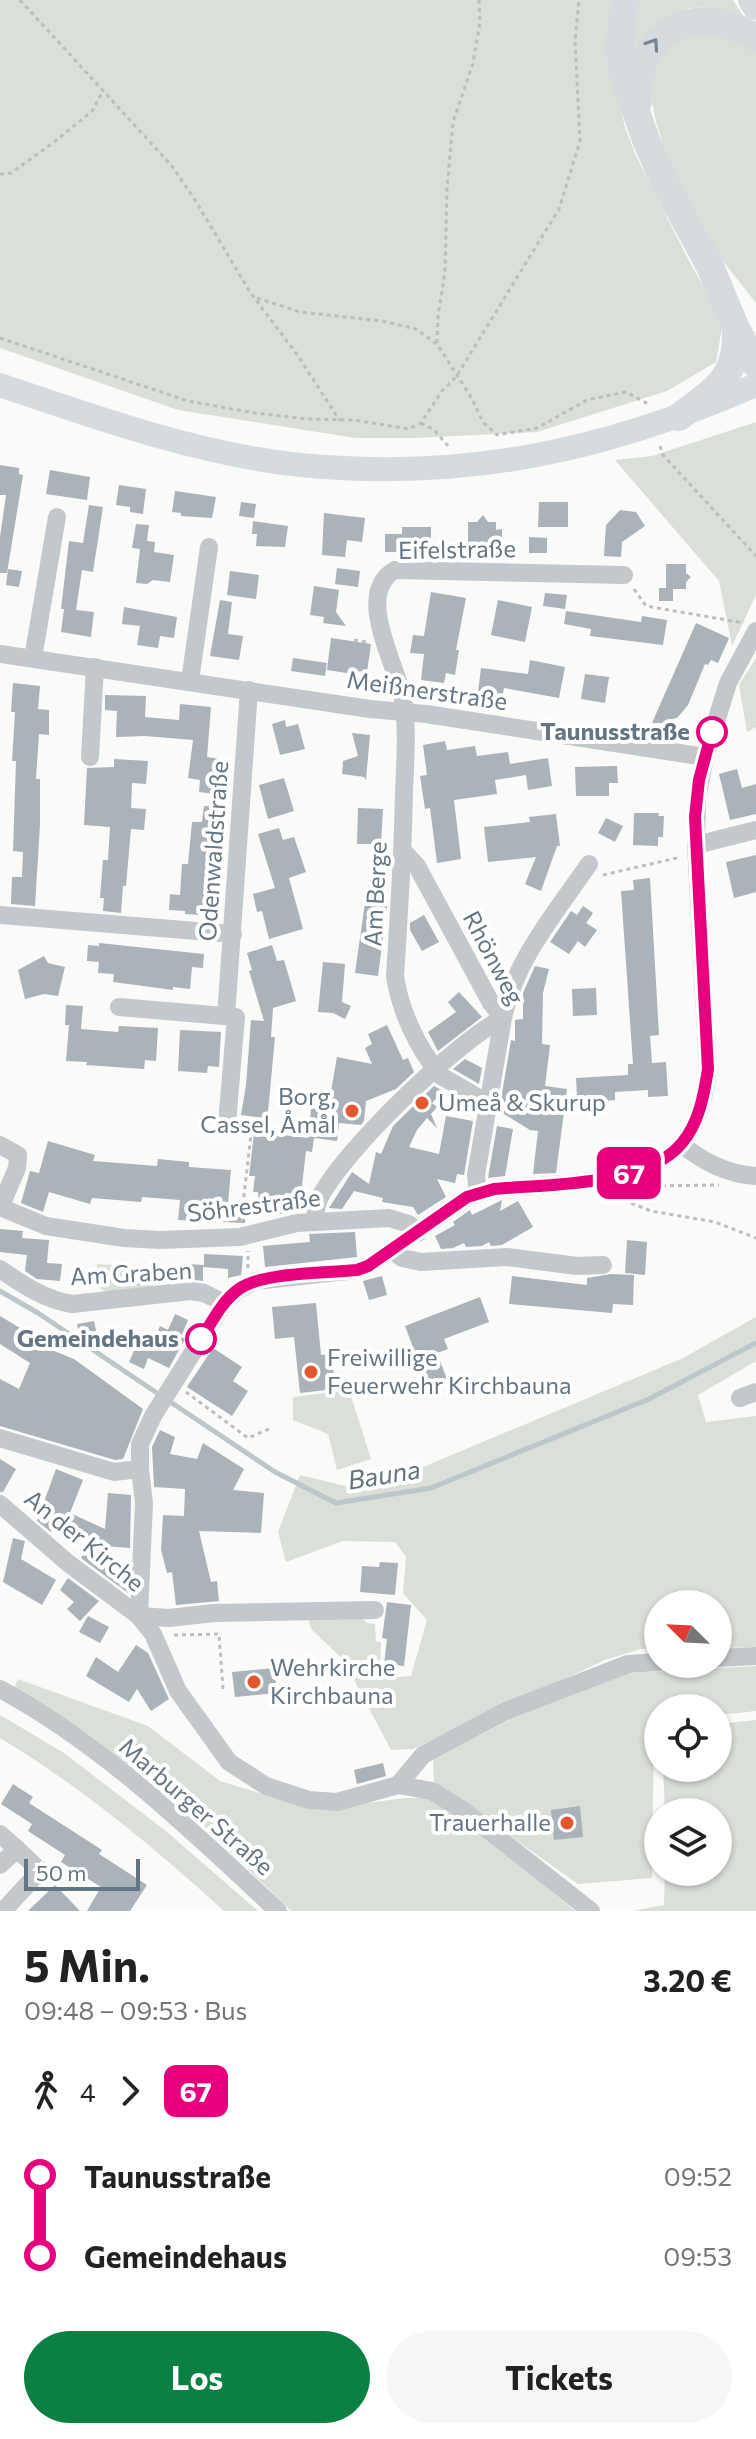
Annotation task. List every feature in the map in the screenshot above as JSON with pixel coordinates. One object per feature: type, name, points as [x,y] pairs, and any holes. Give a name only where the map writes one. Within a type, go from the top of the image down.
[{"type":"highway","points":[[625,0],[619,50],[624,77],[639,119],[665,183],[710,266],[750,322],[756,364]]},
{"type":"highway","points":[[752,0],[756,6]]},
{"type":"highway","points":[[639,119],[637,97],[645,56],[656,37],[672,23],[695,15],[719,16],[741,26],[756,38]]},
{"type":"highway","points":[[679,417],[716,388],[731,369],[750,322]]},
{"type":"main road","points":[[0,385],[85,414],[215,450],[298,465],[403,470],[547,455],[679,417],[756,385]]},
{"type":"street","points":[[33,658],[57,517]]},
{"type":"street","points":[[190,681],[209,547]]},
{"type":"street","name":"Eifelstraße","points":[[404,712],[399,684],[382,636],[377,597],[386,575],[395,570],[624,575]]},
{"type":"street","points":[[247,1284],[262,1279],[357,1270],[478,1193],[632,1173],[673,1153],[681,1144],[698,1114],[708,1069],[696,849],[697,798],[705,757],[728,683],[756,631]]},
{"type":"street","name":"Meißnerstraße","points":[[0,654],[705,757]]},
{"type":"street","points":[[90,757],[95,667]]},
{"type":"street","name":"Odenwaldstraße","points":[[227,1123],[236,1017],[226,1016],[249,690]]},
{"type":"street","name":"Am Berge","points":[[404,712],[403,851],[395,976],[418,1043],[435,1069],[441,1076],[486,1102]]},
{"type":"street","points":[[696,849],[756,830]]},
{"type":"street","name":"Rhönweg","points":[[403,851],[417,866],[491,1003],[503,1018],[486,1102],[476,1175],[478,1193]]},
{"type":"street","points":[[315,1221],[317,1204],[339,1169],[435,1069],[503,1018],[507,997],[518,972],[595,870]]},
{"type":"street","points":[[0,915],[233,934]]},
{"type":"street","points":[[119,1007],[226,1016]]},
{"type":"street","points":[[681,1144],[708,1164],[752,1176]]},
{"type":"street","points":[[0,1145],[18,1155],[17,1168],[0,1208]]},
{"type":"street","name":"Söhrestraße","points":[[0,1208],[46,1226],[124,1238],[196,1241],[248,1236],[297,1223],[389,1218],[409,1224],[418,1233]]},
{"type":"street","points":[[392,1250],[402,1258],[421,1262],[507,1257],[577,1266],[603,1265]]},
{"type":"street","name":"Am Graben","points":[[0,1269],[32,1289],[72,1304],[191,1291],[204,1293],[224,1303]]},
{"type":"street","name":"An der Kirche","points":[[139,1616],[144,1503],[140,1444],[153,1416],[176,1384],[224,1303],[247,1284]]},
{"type":"street","points":[[0,1438],[114,1472],[140,1469]]},
{"type":"street","name":"An der Kirche","points":[[0,1504],[68,1563],[139,1616],[153,1634],[178,1691],[229,1762],[266,1786],[309,1800],[337,1802],[398,1785],[432,1791],[447,1798],[591,1911]]},
{"type":"street","points":[[139,1616],[169,1618],[214,1613],[375,1610]]},
{"type":"street","points":[[732,1657],[756,1656]]},
{"type":"street","points":[[398,1785],[423,1755],[506,1711],[628,1664],[644,1663]]},
{"type":"street","name":"Marburger Straße","points":[[0,1689],[133,1778],[278,1911]]},
{"type":"street","points":[[0,1834],[40,1871],[1,1910]]},
{"type":"street","points":[[0,1865],[17,1849]]},
{"type":"path","points":[[20,0],[171,165],[254,297],[327,397],[340,421]]},
{"type":"path","points":[[437,344],[445,272],[447,188],[453,122],[473,63],[480,22],[479,0]]},
{"type":"path","points":[[0,338],[188,401],[255,413],[354,420],[409,429],[421,423],[442,391],[456,377],[559,209],[580,141],[575,40],[579,0]]},
{"type":"path","points":[[0,174],[11,173],[73,127],[92,111],[103,91]]},
{"type":"path","points":[[254,297],[300,312],[382,321],[416,329],[437,344],[450,361],[483,422],[497,435],[537,428],[587,400],[626,392],[652,407]]},
{"type":"path","points":[[421,423],[434,430],[449,445],[457,466]]},
{"type":"path","points":[[660,446],[663,455],[756,556]]},
{"type":"path","points":[[624,575],[646,606],[756,625]]},
{"type":"path","points":[[595,870],[696,849]]},
{"type":"path","points":[[227,1123],[252,1126],[241,1215]]},
{"type":"path","points":[[632,1186],[723,1185],[752,1176]]},
{"type":"path","points":[[598,1179],[604,1192],[651,1211],[715,1222],[756,1238]]},
{"type":"path","points":[[247,1284],[248,1236]]},
{"type":"path","points":[[176,1384],[248,1438],[269,1429]]},
{"type":"path","points":[[177,1636],[219,1634],[223,1689]]},
{"type":"shaded area","points":[[0,0],[612,0],[611,70],[625,127],[636,156],[723,322],[716,362],[667,391],[537,432],[356,438],[178,410],[0,348]]},
{"type":"shaded area","points":[[635,0],[733,0],[744,17],[704,7],[673,14],[657,29],[635,62],[627,57]]},
{"type":"shaded area","points":[[706,24],[751,45],[756,52],[756,303],[694,216],[666,153],[649,85],[660,44]]},
{"type":"shaded area","points":[[756,422],[756,595],[732,646],[719,581],[615,460],[652,456]]},
{"type":"shaded area","points":[[756,658],[756,727],[747,732],[739,685]]},
{"type":"shaded area","points":[[97,1264],[154,1268],[153,1287],[107,1292],[96,1286]]},
{"type":"shaded area","points":[[756,1317],[756,1361],[698,1395],[706,1422],[756,1416],[756,1647],[732,1648],[732,1590],[644,1590],[644,1649],[605,1660],[413,1749],[391,1750],[357,1681],[348,1679],[348,1664],[311,1629],[307,1613],[359,1615],[367,1623],[375,1624],[376,1641],[381,1642],[380,1665],[388,1667],[387,1678],[411,1676],[427,1620],[403,1593],[406,1557],[395,1542],[343,1541],[286,1562],[278,1532],[300,1475],[366,1491],[683,1358]]},
{"type":"shaded area","points":[[349,1390],[371,1459],[337,1470],[328,1434],[293,1420],[293,1397]]},
{"type":"shaded area","points":[[756,1666],[756,1711],[732,1714],[732,1694],[644,1694],[644,1782],[653,1782],[653,1798],[644,1798],[644,1879],[578,1884],[434,1782],[433,1760],[511,1719],[628,1673],[644,1672],[644,1678],[732,1678],[732,1667]]},
{"type":"shaded area","points":[[18,1679],[148,1726],[220,1781],[315,1810],[405,1798],[428,1798],[489,1839],[575,1911],[291,1911],[187,1809],[87,1733],[14,1688]]},
{"type":"shaded area","points":[[0,1715],[64,1753],[167,1832],[258,1911],[224,1911],[116,1819],[59,1776],[0,1738]]},
{"type":"shaded area","points":[[756,1720],[756,1911],[633,1911],[664,1905],[665,1886],[732,1886],[732,1798],[664,1798],[664,1782],[732,1782],[732,1723]]},
{"type":"building","points":[[0,465],[19,468],[19,474],[23,475],[7,573],[0,573],[0,537],[6,495],[0,495]]},
{"type":"building","points":[[50,470],[90,477],[87,500],[46,494]]},
{"type":"building","points":[[119,485],[146,489],[143,514],[130,512],[130,507],[116,505]]},
{"type":"building","points":[[175,491],[216,497],[212,518],[181,516],[181,513],[172,512]]},
{"type":"building","points":[[241,502],[256,504],[254,518],[239,516]]},
{"type":"building","points":[[539,502],[568,502],[568,527],[538,527]]},
{"type":"building","points":[[89,505],[103,507],[93,572],[82,570],[76,610],[94,612],[91,637],[61,632],[69,541],[83,543]]},
{"type":"building","points":[[620,510],[636,512],[645,526],[622,542],[621,557],[604,556],[606,525]]},
{"type":"building","points":[[324,513],[365,518],[362,542],[347,540],[345,557],[322,555]]},
{"type":"building","points":[[483,515],[488,522],[496,522],[496,530],[502,529],[502,544],[483,544],[483,553],[468,553],[468,522],[477,522]]},
{"type":"building","points":[[253,521],[288,526],[285,547],[256,546],[257,534],[252,534]]},
{"type":"building","points":[[136,524],[149,525],[147,541],[155,542],[154,552],[174,555],[170,582],[153,580],[147,584],[136,583],[140,549],[132,548]]},
{"type":"building","points":[[402,527],[431,527],[431,549],[403,548],[403,552],[385,552],[385,534],[402,534]]},
{"type":"building","points":[[529,537],[547,538],[547,553],[529,553]]},
{"type":"building","points":[[666,564],[686,564],[686,573],[691,577],[686,582],[686,589],[673,589],[673,601],[659,601],[659,588],[666,588]]},
{"type":"building","points":[[337,568],[360,571],[358,587],[335,584]]},
{"type":"building","points":[[8,569],[22,571],[19,587],[6,585]]},
{"type":"building","points":[[230,571],[259,575],[256,599],[227,595]]},
{"type":"building","points":[[314,586],[339,590],[336,612],[346,626],[323,623],[324,617],[310,615]]},
{"type":"building","points":[[431,592],[466,598],[456,650],[459,650],[455,675],[446,673],[444,683],[421,680],[424,654],[410,653],[413,635],[424,636]]},
{"type":"building","points":[[545,593],[567,595],[565,609],[543,606]]},
{"type":"building","points":[[220,600],[232,602],[228,634],[243,636],[239,660],[210,656]]},
{"type":"building","points":[[498,600],[532,607],[525,642],[491,635]]},
{"type":"building","points":[[124,607],[177,617],[174,638],[160,636],[158,648],[137,645],[140,626],[122,624]]},
{"type":"building","points":[[566,611],[641,622],[642,616],[667,620],[663,645],[590,636],[591,629],[564,624]]},
{"type":"building","points":[[696,623],[729,638],[718,663],[711,660],[708,665],[705,664],[688,705],[678,717],[664,723],[652,723]]},
{"type":"building","points":[[331,638],[371,644],[367,672],[354,671],[353,674],[327,670]]},
{"type":"building","points":[[293,658],[327,663],[325,676],[291,671]]},
{"type":"building","points":[[530,660],[565,667],[559,698],[504,688],[501,704],[477,701],[481,668],[528,674]]},
{"type":"building","points":[[585,674],[609,677],[605,703],[581,699]]},
{"type":"building","points":[[13,683],[40,686],[38,709],[49,710],[49,735],[39,734],[36,779],[40,779],[40,825],[35,906],[11,904],[12,877],[22,877],[23,852],[13,851],[16,761],[12,761]]},
{"type":"building","points":[[105,695],[146,696],[145,717],[179,720],[180,704],[211,707],[207,757],[220,759],[215,794],[199,792],[200,780],[188,778],[193,740],[116,737],[117,711],[105,710]]},
{"type":"building","points":[[285,720],[286,727],[298,724],[305,749],[280,755],[272,724]]},
{"type":"building","points":[[352,733],[370,735],[366,780],[364,777],[342,774],[343,761],[358,756]]},
{"type":"building","points":[[445,741],[447,750],[475,746],[477,756],[508,752],[510,764],[548,758],[552,786],[528,790],[526,775],[495,780],[497,794],[454,800],[461,859],[437,863],[430,808],[425,809],[420,776],[427,775],[423,745]]},
{"type":"building","points":[[114,759],[148,761],[146,784],[132,783],[131,808],[146,809],[144,830],[131,829],[121,913],[103,911],[104,898],[100,898],[103,860],[108,860],[110,827],[84,825],[87,768],[114,767]]},
{"type":"building","points":[[617,766],[618,783],[609,783],[609,796],[576,796],[575,767]]},
{"type":"building","points":[[737,769],[742,788],[756,784],[756,814],[730,820],[719,774]]},
{"type":"building","points":[[284,778],[294,811],[268,819],[259,785]]},
{"type":"building","points":[[204,806],[221,807],[214,879],[219,879],[216,916],[169,910],[170,894],[180,895],[182,864],[188,864],[192,822],[202,822]]},
{"type":"building","points":[[358,808],[383,809],[381,844],[357,844]]},
{"type":"building","points":[[634,813],[659,813],[658,816],[664,816],[663,837],[658,837],[658,846],[633,845]]},
{"type":"building","points":[[556,814],[560,846],[557,846],[541,891],[525,884],[536,857],[488,862],[484,827],[530,822],[529,817]]},
{"type":"building","points":[[606,818],[623,826],[615,842],[598,833]]},
{"type":"building","points":[[279,828],[283,840],[294,837],[306,872],[289,878],[303,929],[269,939],[262,911],[257,912],[253,894],[275,888],[258,834]]},
{"type":"building","points":[[756,855],[756,892],[734,898],[726,862]]},
{"type":"building","points":[[650,878],[659,1035],[650,1036],[652,1063],[666,1062],[668,1096],[648,1097],[648,1090],[615,1092],[615,1100],[604,1101],[604,1106],[589,1107],[589,1096],[577,1096],[576,1078],[628,1075],[628,1064],[633,1064],[621,891],[634,890],[633,880]]},
{"type":"building","points":[[365,903],[387,906],[378,976],[355,973]]},
{"type":"building","points":[[583,906],[593,913],[586,923],[597,930],[585,947],[578,941],[569,954],[550,942],[571,911],[577,915]]},
{"type":"building","points":[[424,915],[439,942],[422,951],[410,930],[410,923]]},
{"type":"building","points":[[99,943],[204,954],[203,968],[192,967],[190,989],[173,987],[173,990],[113,982],[114,974],[98,973],[99,962],[87,961],[88,945],[99,946]]},
{"type":"building","points":[[272,945],[277,961],[284,960],[296,1001],[273,1008],[271,1037],[275,1037],[266,1133],[308,1138],[313,1090],[331,1091],[337,1057],[372,1064],[365,1048],[372,1044],[368,1034],[387,1025],[403,1060],[408,1058],[414,1072],[396,1089],[366,1101],[361,1125],[339,1123],[337,1141],[314,1138],[312,1152],[306,1151],[301,1194],[285,1193],[282,1214],[260,1211],[258,1192],[253,1192],[255,1176],[249,1176],[256,1117],[241,1115],[251,1020],[264,1021],[249,971],[252,970],[247,953]]},
{"type":"building","points":[[44,956],[48,963],[65,967],[58,996],[44,994],[25,999],[18,970]]},
{"type":"building","points":[[323,962],[345,964],[342,1002],[351,1006],[345,1019],[333,1013],[318,1012]]},
{"type":"building","points":[[535,966],[549,969],[543,993],[542,1044],[550,1045],[545,1086],[567,1089],[556,1173],[533,1174],[538,1131],[530,1130],[499,1111],[511,1040],[515,1041],[515,1020],[523,1019],[523,993]]},
{"type":"building","points":[[596,988],[597,1015],[573,1016],[572,989]]},
{"type":"building","points":[[459,992],[482,1017],[438,1051],[428,1032],[456,1012],[448,1002]]},
{"type":"building","points":[[66,1005],[83,1006],[81,1029],[118,1032],[119,1026],[158,1028],[156,1061],[145,1060],[144,1069],[66,1061],[69,1025],[65,1025]]},
{"type":"building","points":[[180,1030],[221,1032],[219,1067],[208,1066],[207,1073],[178,1071]]},
{"type":"building","points":[[465,1059],[482,1068],[479,1084],[453,1069]]},
{"type":"building","points":[[434,1086],[443,1091],[432,1103],[437,1107],[431,1114],[437,1128],[427,1118],[409,1147],[439,1154],[446,1116],[473,1121],[464,1175],[457,1174],[455,1183],[437,1179],[446,1197],[418,1215],[413,1207],[382,1202],[383,1198],[354,1191],[342,1209],[329,1208],[352,1172],[369,1184],[376,1152],[381,1154],[393,1126]]},
{"type":"building","points":[[497,1126],[513,1129],[505,1176],[488,1178]]},
{"type":"building","points":[[48,1141],[95,1155],[93,1161],[157,1166],[158,1159],[189,1162],[189,1167],[231,1170],[228,1204],[246,1206],[245,1223],[178,1220],[180,1200],[142,1197],[141,1202],[92,1198],[90,1204],[49,1192],[43,1212],[21,1203],[30,1171],[39,1173]]},
{"type":"building","points":[[502,1200],[500,1211],[518,1201],[533,1227],[502,1245],[491,1246],[489,1242],[482,1246],[466,1247],[464,1243],[441,1249],[435,1236],[455,1225],[453,1222],[470,1210],[472,1215]]},
{"type":"building","points":[[0,1229],[23,1231],[22,1238],[49,1240],[47,1263],[62,1264],[60,1281],[37,1279],[25,1271],[27,1255],[0,1252]]},
{"type":"building","points":[[355,1232],[357,1257],[265,1267],[263,1246],[310,1242],[309,1234]]},
{"type":"building","points":[[627,1240],[647,1242],[645,1275],[625,1273]]},
{"type":"building","points":[[204,1254],[243,1256],[241,1275],[228,1278],[228,1269],[203,1267],[203,1281],[187,1279],[188,1264],[204,1265]]},
{"type":"building","points":[[138,1271],[153,1271],[153,1283],[137,1285]]},
{"type":"building","points":[[611,1274],[634,1275],[633,1305],[613,1304],[612,1313],[509,1304],[512,1276],[587,1285],[587,1278]]},
{"type":"building","points":[[382,1276],[387,1295],[369,1300],[363,1281]]},
{"type":"building","points":[[480,1297],[489,1322],[444,1339],[448,1349],[437,1353],[447,1379],[428,1387],[405,1326]]},
{"type":"building","points":[[316,1303],[321,1355],[332,1354],[335,1389],[300,1393],[294,1337],[275,1339],[272,1307]]},
{"type":"building","points":[[175,1314],[188,1320],[181,1337],[185,1339],[169,1368],[148,1358],[144,1369],[129,1362],[137,1344],[150,1350],[160,1326],[168,1330]]},
{"type":"building","points":[[0,1316],[35,1337],[32,1342],[74,1359],[143,1409],[123,1459],[115,1460],[0,1426],[0,1379],[19,1389],[30,1363],[0,1344]]},
{"type":"building","points":[[94,1321],[97,1335],[80,1339],[77,1324]]},
{"type":"building","points":[[213,1348],[242,1367],[233,1381],[248,1391],[232,1416],[187,1387]]},
{"type":"building","points":[[160,1430],[175,1437],[170,1454],[197,1459],[203,1443],[244,1469],[233,1490],[264,1493],[261,1533],[199,1531],[211,1582],[217,1581],[219,1601],[176,1605],[172,1572],[167,1573],[161,1550],[163,1515],[184,1516],[185,1489],[154,1487],[152,1447]]},
{"type":"building","points":[[0,1459],[16,1469],[3,1492],[0,1492]]},
{"type":"building","points":[[56,1469],[83,1480],[70,1513],[105,1529],[108,1493],[131,1495],[130,1548],[91,1545],[53,1529],[51,1532],[37,1521]]},
{"type":"building","points":[[13,1538],[25,1541],[21,1559],[56,1580],[42,1605],[3,1582]]},
{"type":"building","points":[[87,1549],[129,1577],[128,1593],[81,1558]]},
{"type":"building","points":[[380,1562],[398,1563],[395,1595],[360,1592],[362,1566],[379,1567]]},
{"type":"building","points":[[68,1578],[99,1601],[80,1621],[67,1609],[74,1602],[60,1590]]},
{"type":"building","points":[[387,1602],[411,1605],[404,1666],[384,1664],[387,1639],[382,1638]]},
{"type":"building","points":[[88,1616],[109,1627],[100,1643],[79,1632]]},
{"type":"building","points":[[136,1645],[148,1653],[169,1699],[151,1711],[137,1689],[129,1702],[86,1676],[96,1657],[118,1672]]},
{"type":"building","name":"Wehrkirche Kirchbauna","points":[[274,1668],[277,1693],[235,1697],[232,1672]]},
{"type":"building","points":[[383,1763],[386,1776],[357,1784],[354,1770]]},
{"type":"building","points":[[13,1784],[33,1797],[29,1803],[102,1850],[99,1854],[147,1885],[130,1911],[87,1911],[101,1887],[61,1862],[65,1855],[28,1831],[32,1824],[1,1804]]},
{"type":"building","name":"Trauerhalle","points":[[580,1806],[583,1837],[554,1840],[551,1810]]},
{"type":"building","points":[[55,1885],[80,1911],[28,1911]]},
{"type":"waterway","name":"Bauna","points":[[0,1291],[160,1395]]},
{"type":"waterway","name":"Bauna","points":[[169,1401],[275,1472],[336,1503],[431,1488],[649,1399],[756,1343]]},
{"type":"bus line","name":"67","points":[[201,1339],[224,1303],[238,1290],[255,1281],[357,1270],[418,1233],[467,1197],[494,1189],[632,1173],[673,1153],[681,1144],[698,1114],[708,1069],[695,817],[699,780],[712,732]]},
{"type":"place","name":"Taunusstraße","points":[[712,732]]},
{"type":"place","name":"Umeå & Skurup","points":[[422,1103]]},
{"type":"place","name":"Borg, Cassel, Åmål","points":[[352,1111]]},
{"type":"place","name":"Gemeindehaus","points":[[201,1339]]},
{"type":"place","name":"Freiwillige Feuerwehr Kirchbauna","points":[[311,1372]]},
{"type":"place","name":"Wehrkirche Kirchbauna","points":[[254,1682]]},
{"type":"place","name":"Trauerhalle","points":[[567,1823]]}]
